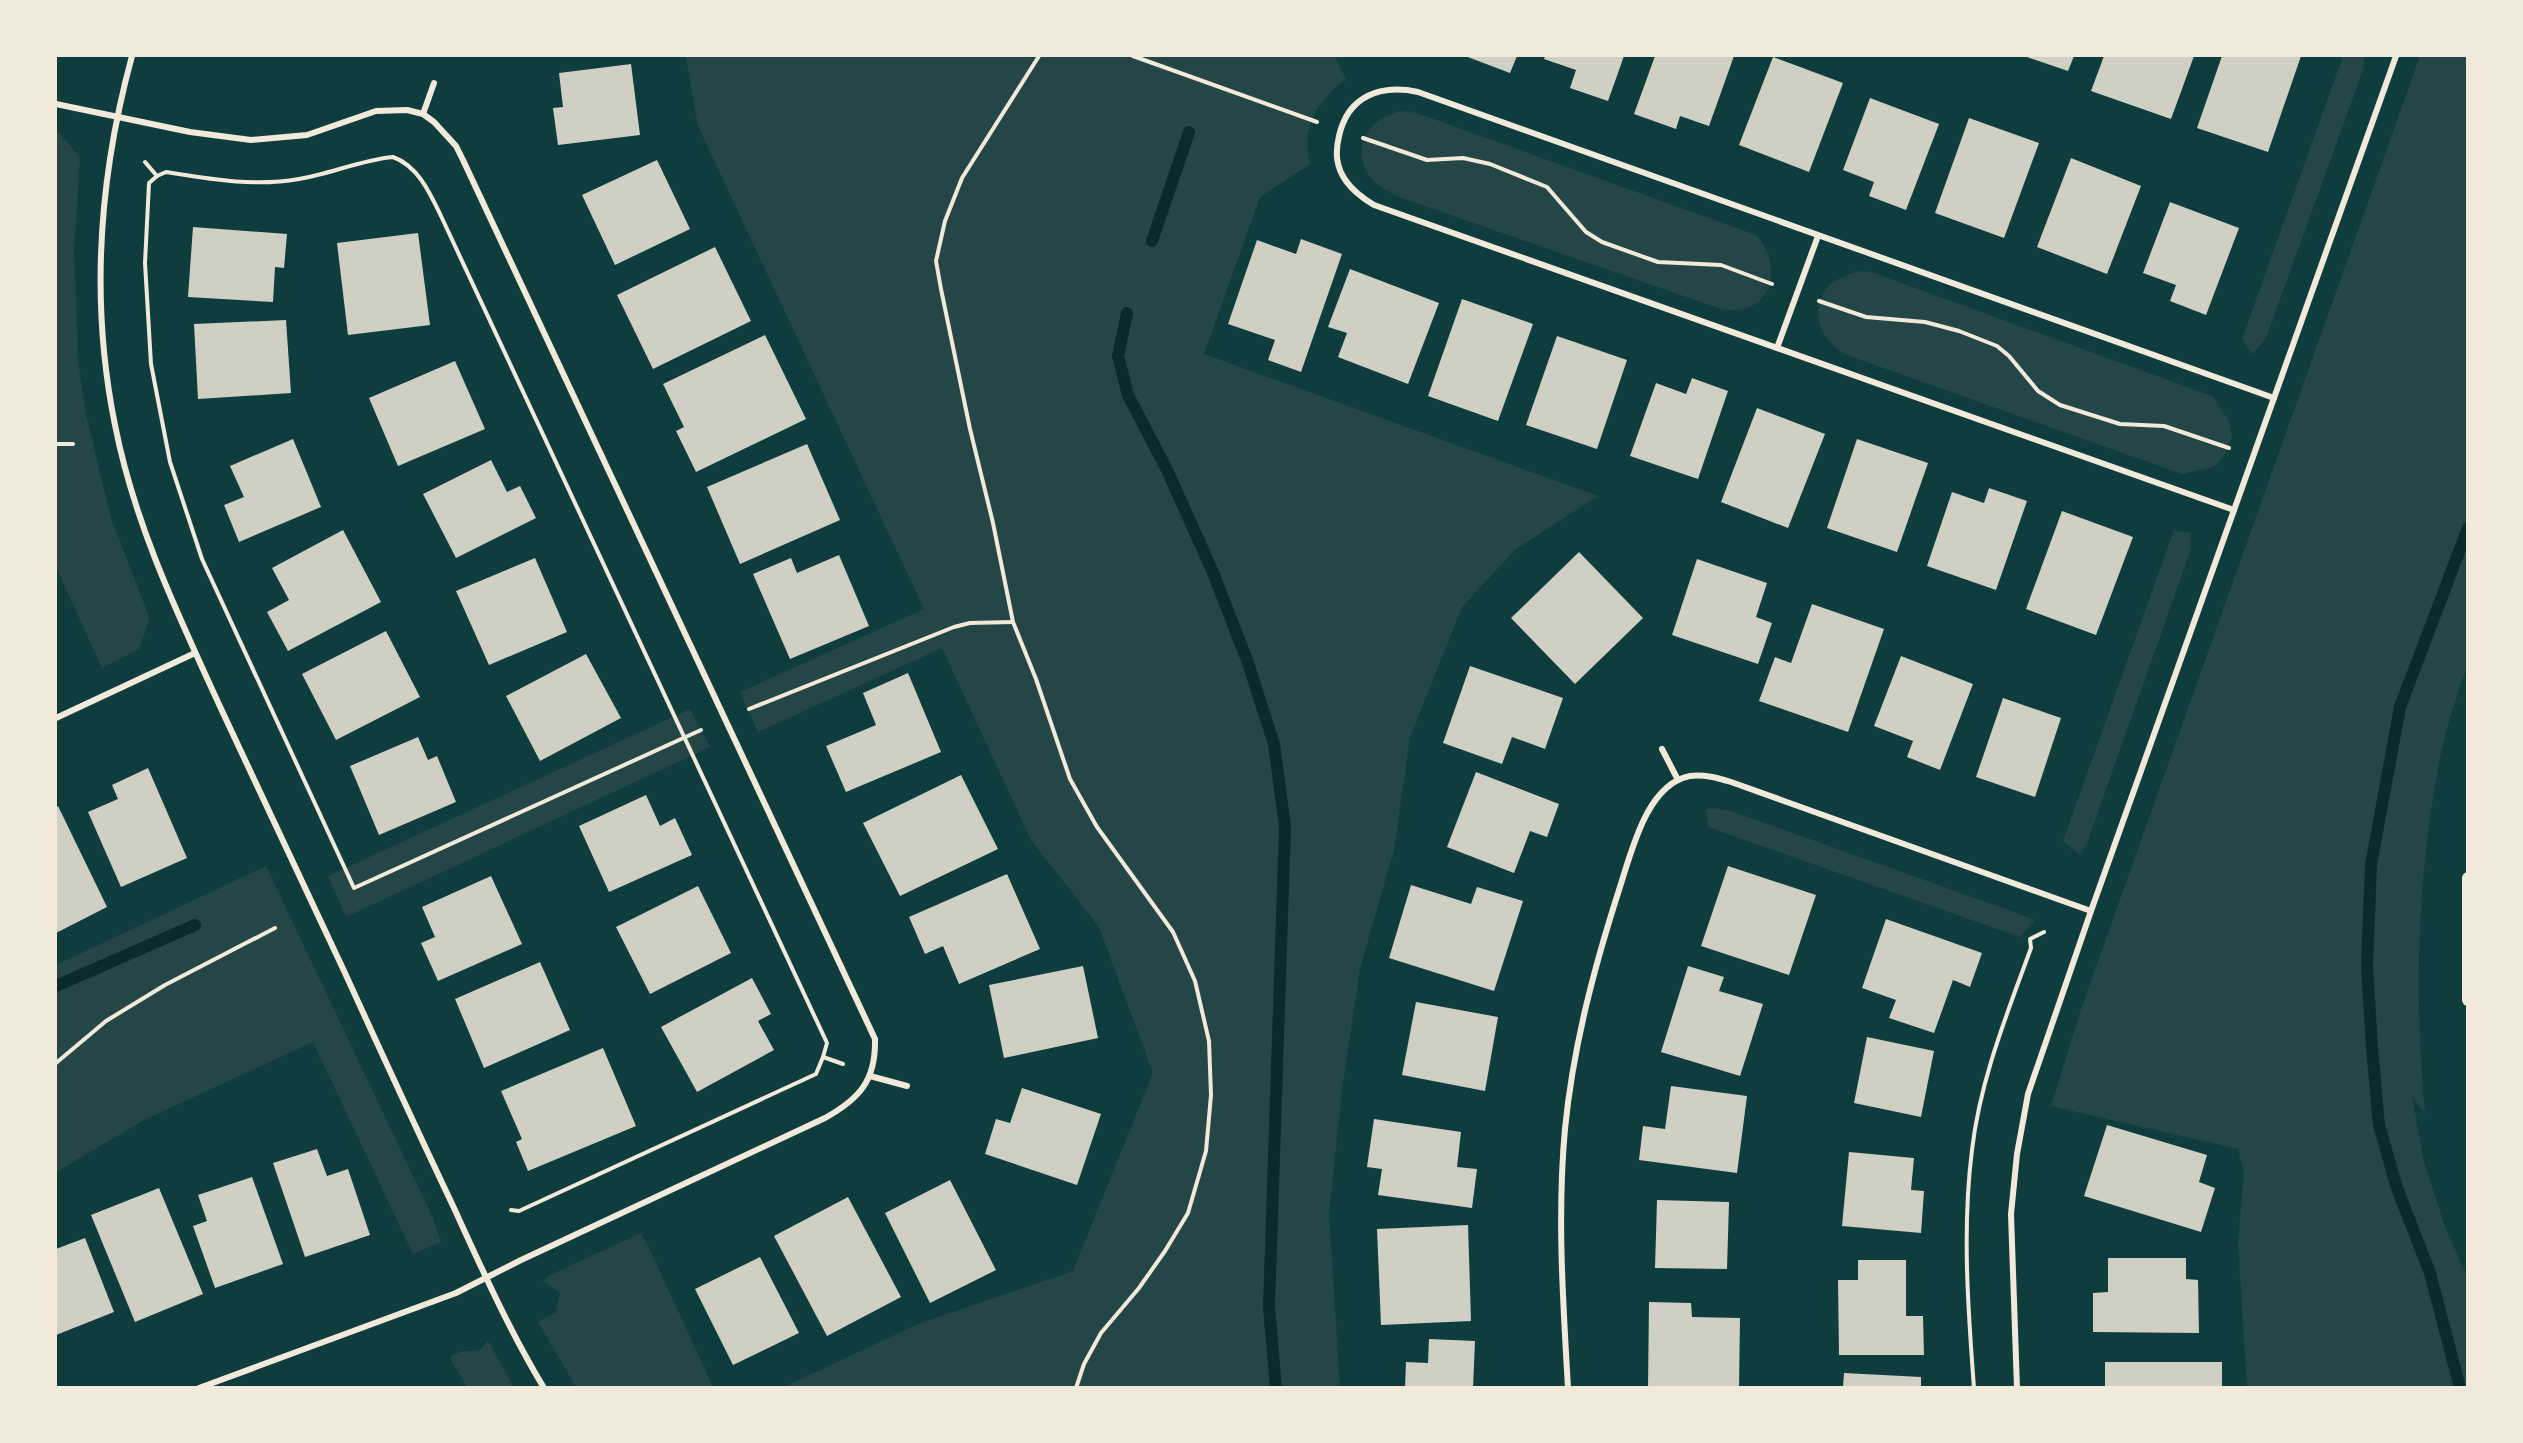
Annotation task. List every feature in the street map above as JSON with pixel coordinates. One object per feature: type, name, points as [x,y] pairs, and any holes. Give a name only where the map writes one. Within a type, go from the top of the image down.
[{"type":"main road","points":[[2468,878],[2468,1000]]},
{"type":"street","points":[[132,56],[107,169],[101,226],[101,300],[114,424],[134,501],[158,570],[195,653],[486,1279],[544,1388]]},
{"type":"street","points":[[2017,1388],[2011,1214],[2017,1154],[2034,1074],[2396,56]]},
{"type":"street","points":[[423,114],[434,83]]},
{"type":"street","points":[[2234,510],[1374,206],[1347,183],[1340,170],[1336,154],[1340,130],[1346,114],[1358,101],[1389,90],[1418,92],[2274,398]]},
{"type":"street","points":[[56,104],[221,137],[250,140],[307,135],[376,111],[406,110],[423,114],[447,135],[460,153],[872,1029],[875,1047],[870,1076],[856,1097],[825,1118],[456,1293],[199,1388]]},
{"type":"street","points":[[1777,348],[1818,236]]},
{"type":"street","points":[[56,718],[195,653]]},
{"type":"street","points":[[1662,748],[1678,780]]},
{"type":"street","points":[[1568,1388],[1560,1243],[1561,1200],[1565,1129],[1577,1048],[1602,945],[1629,860],[1653,802],[1661,792],[1678,780],[1702,776],[1731,782],[2091,910]]},
{"type":"street","points":[[870,1076],[907,1086]]},
{"type":"path","points":[[1039,56],[962,178],[945,221],[936,261],[965,407],[993,523],[1013,622],[1036,679],[1070,778],[1097,827],[1173,932],[1195,981],[1209,1041],[1211,1095],[1206,1151],[1188,1213],[1139,1288],[1101,1333],[1084,1364],[1076,1388]]},
{"type":"path","points":[[1133,56],[1317,122]]},
{"type":"path","points":[[1363,138],[1427,160],[1463,158],[1490,164],[1547,187],[1586,232],[1602,242],[1658,262],[1720,265],[1772,284]]},
{"type":"path","points":[[511,1210],[519,1211],[816,1074],[828,1043],[685,736],[441,216],[425,186],[407,163],[393,157],[381,158],[297,180],[262,183],[243,183],[166,172],[149,183],[145,246],[151,364],[170,462],[202,559],[354,888],[685,736],[701,730]]},
{"type":"path","points":[[145,162],[157,176]]},
{"type":"path","points":[[1819,301],[1866,317],[1925,322],[1959,331],[1997,346],[2009,356],[2038,391],[2060,405],[2120,424],[2164,426],[2229,448]]},
{"type":"path","points":[[56,444],[73,444]]},
{"type":"path","points":[[749,709],[954,627],[970,623],[1013,622]]},
{"type":"path","points":[[56,1063],[106,1021],[165,985],[275,928]]},
{"type":"path","points":[[1974,1388],[1967,1245],[1968,1184],[1972,1148],[1985,1084],[2002,1026],[2031,948],[2030,939],[2044,932]]},
{"type":"path","points":[[823,1057],[843,1064]]},
{"type":"shaded area","points":[[686,56],[1334,56],[1346,79],[1327,96],[1314,116],[1307,138],[1310,164],[1260,197],[1204,354],[1598,496],[1516,549],[1462,607],[1410,737],[1394,850],[1360,968],[1342,1090],[1329,1215],[1340,1387],[784,1387],[918,1324],[1073,1271],[1153,1073],[1099,927],[1031,840],[942,648],[758,732],[740,692],[924,609],[698,126]]},
{"type":"shaded area","points":[[2343,56],[2365,56],[2363,70],[2266,338],[2253,354],[2242,339]]},
{"type":"shaded area","points":[[2420,56],[2468,56],[2467,666],[2442,746],[2426,846],[2419,981],[2419,1025],[2425,1114],[2412,1096],[2423,1158],[2444,1224],[2467,1277],[2467,1387],[2247,1387],[2238,1242],[2244,1172],[2238,1149],[2051,1106],[2080,1012]]},
{"type":"shaded area","points":[[1401,111],[1417,113],[1756,235],[1765,248],[1770,262],[1769,288],[1752,306],[1738,310],[1721,309],[1396,196],[1370,177],[1364,166],[1362,145],[1366,135],[1380,120]]},
{"type":"shaded area","points":[[56,132],[80,157],[74,249],[78,361],[86,415],[112,521],[149,620],[139,649],[102,668],[56,567]]},
{"type":"shaded area","points":[[1858,271],[1874,273],[2212,396],[2229,421],[2232,438],[2223,457],[2214,467],[2182,474],[1847,355],[1824,334],[1818,316],[1819,306],[1831,284]]},
{"type":"shaded area","points":[[2174,530],[2190,533],[2191,549],[2087,843],[2080,855],[2063,841]]},
{"type":"shaded area","points":[[690,709],[710,747],[346,917],[328,876]]},
{"type":"shaded area","points":[[1706,809],[1731,811],[2034,921],[2020,937],[1708,827]]},
{"type":"shaded area","points":[[266,866],[433,1218],[441,1242],[413,1254],[313,1042],[146,1119],[56,1172],[56,965]]},
{"type":"shaded area","points":[[641,1233],[713,1387],[576,1387],[538,1322],[558,1311],[556,1307],[561,1293],[543,1281],[550,1275]]},
{"type":"shaded area","points":[[488,1341],[514,1387],[467,1387],[451,1360],[450,1356],[460,1352],[480,1350]]},
{"type":"building","points":[[1465,56],[1517,56],[1510,73]]},
{"type":"building","points":[[1545,56],[1624,56],[1608,101],[1570,88],[1576,70],[1544,59]]},
{"type":"building","points":[[1655,56],[1734,56],[1709,126],[1680,116],[1676,129],[1634,114]]},
{"type":"building","points":[[2024,56],[2074,56],[2068,71]]},
{"type":"building","points":[[2104,56],[2194,56],[2171,119],[2091,91]]},
{"type":"building","points":[[2222,56],[2301,56],[2268,152],[2197,128]]},
{"type":"building","points":[[1773,57],[1843,83],[1809,172],[1739,145]]},
{"type":"building","points":[[631,64],[640,135],[558,145],[553,108],[563,107],[559,73]]},
{"type":"building","points":[[1870,98],[1939,124],[1906,210],[1869,196],[1874,182],[1843,170]]},
{"type":"building","points":[[1969,118],[2039,143],[2004,238],[1935,213]]},
{"type":"building","points":[[2071,158],[2141,186],[2107,274],[2037,247]]},
{"type":"building","points":[[657,160],[690,229],[615,265],[582,195]]},
{"type":"building","points":[[2170,202],[2239,228],[2206,315],[2170,301],[2176,285],[2143,273]]},
{"type":"building","points":[[193,227],[287,234],[284,268],[275,267],[273,302],[188,297]]},
{"type":"building","points":[[418,233],[430,325],[348,335],[337,243]]},
{"type":"building","points":[[1301,239],[1342,254],[1301,372],[1268,360],[1275,340],[1228,324],[1257,240],[1296,254]]},
{"type":"building","points":[[715,247],[751,321],[653,369],[617,295]]},
{"type":"building","points":[[1350,269],[1439,303],[1408,384],[1338,357],[1347,333],[1328,327]]},
{"type":"building","points":[[1462,299],[1533,324],[1498,421],[1428,396]]},
{"type":"building","points":[[286,320],[291,393],[198,399],[194,324]]},
{"type":"building","points":[[765,335],[806,419],[696,472],[676,431],[684,427],[663,384]]},
{"type":"building","points":[[1557,336],[1627,360],[1597,449],[1526,425]]},
{"type":"building","points":[[455,361],[485,429],[398,466],[369,398]]},
{"type":"building","points":[[1692,378],[1728,391],[1698,479],[1630,456],[1656,383],[1686,394]]},
{"type":"building","points":[[1757,408],[1825,434],[1788,528],[1721,502]]},
{"type":"building","points":[[293,439],[321,507],[239,542],[224,505],[244,497],[230,466]]},
{"type":"building","points":[[1857,439],[1928,463],[1897,552],[1827,528]]},
{"type":"building","points":[[807,444],[840,520],[740,564],[707,487]]},
{"type":"building","points":[[491,460],[507,492],[520,486],[536,518],[456,558],[423,494]]},
{"type":"building","points":[[1989,488],[2027,501],[1996,590],[1927,566],[1952,492],[1984,503]]},
{"type":"building","points":[[2062,511],[2133,537],[2096,635],[2026,609]]},
{"type":"building","points":[[343,530],[381,602],[288,651],[267,612],[289,600],[272,568]]},
{"type":"building","points":[[1579,552],[1643,618],[1575,684],[1511,618]]},
{"type":"building","points":[[839,555],[869,626],[790,659],[753,574],[791,558],[797,573]]},
{"type":"building","points":[[535,558],[567,632],[489,665],[456,591]]},
{"type":"building","points":[[1697,559],[1767,583],[1756,617],[1772,623],[1758,664],[1672,635]]},
{"type":"building","points":[[1812,604],[1884,629],[1848,732],[1759,701],[1775,657],[1791,663]]},
{"type":"building","points":[[386,631],[420,697],[336,740],[302,674]]},
{"type":"building","points":[[586,654],[621,718],[540,761],[506,696]]},
{"type":"building","points":[[1901,656],[1973,684],[1940,770],[1907,757],[1913,741],[1874,726]]},
{"type":"building","points":[[1470,666],[1563,698],[1545,749],[1512,737],[1502,764],[1443,743]]},
{"type":"building","points":[[908,673],[941,752],[846,792],[826,746],[876,725],[863,693]]},
{"type":"building","points":[[2003,698],[2061,718],[2035,797],[1976,777]]},
{"type":"building","points":[[418,737],[428,760],[437,756],[456,802],[379,835],[350,766]]},
{"type":"building","points":[[148,768],[187,858],[121,887],[88,812],[118,799],[112,785]]},
{"type":"building","points":[[1476,772],[1559,804],[1547,837],[1530,831],[1514,873],[1447,847]]},
{"type":"building","points":[[961,775],[998,849],[900,896],[863,823]]},
{"type":"building","points":[[646,795],[660,826],[675,818],[692,855],[609,892],[579,826]]},
{"type":"building","points":[[58,806],[107,907],[56,933],[56,808]]},
{"type":"building","points":[[1728,866],[1816,895],[1789,975],[1701,946]]},
{"type":"building","points":[[1007,874],[1040,949],[959,984],[943,946],[925,954],[909,917]]},
{"type":"building","points":[[491,876],[522,944],[438,981],[421,943],[435,937],[422,907]]},
{"type":"building","points":[[1411,885],[1471,904],[1477,887],[1523,901],[1494,991],[1389,958]]},
{"type":"building","points":[[698,886],[731,953],[650,994],[616,927]]},
{"type":"building","points":[[1886,919],[1982,953],[1970,987],[1953,980],[1934,1033],[1889,1018],[1896,1000],[1862,988]]},
{"type":"building","points":[[540,962],[570,1030],[484,1068],[455,999]]},
{"type":"building","points":[[1083,966],[1098,1038],[1004,1058],[989,985]]},
{"type":"building","points":[[1688,966],[1724,977],[1719,991],[1763,1004],[1740,1076],[1661,1052]]},
{"type":"building","points":[[752,978],[771,1014],[758,1021],[774,1050],[697,1092],[661,1027]]},
{"type":"building","points":[[1416,1002],[1498,1017],[1485,1091],[1402,1075]]},
{"type":"building","points":[[1867,1037],[1934,1051],[1921,1117],[1854,1103]]},
{"type":"building","points":[[603,1048],[636,1126],[528,1171],[516,1142],[522,1139],[501,1091]]},
{"type":"building","points":[[1671,1086],[1747,1096],[1737,1173],[1639,1160],[1643,1126],[1665,1129]]},
{"type":"building","points":[[1022,1088],[1101,1114],[1077,1185],[985,1154],[996,1119],[1010,1123]]},
{"type":"building","points":[[1374,1119],[1461,1132],[1457,1167],[1477,1169],[1472,1208],[1378,1195],[1382,1169],[1367,1167]]},
{"type":"building","points":[[2107,1125],[2207,1155],[2199,1182],[2215,1188],[2201,1232],[2084,1196]]},
{"type":"building","points":[[317,1149],[327,1176],[348,1169],[370,1235],[305,1257],[273,1163]]},
{"type":"building","points":[[1849,1152],[1914,1158],[1911,1190],[1924,1191],[1921,1233],[1842,1226]]},
{"type":"building","points":[[252,1177],[283,1264],[215,1288],[193,1226],[207,1221],[198,1195]]},
{"type":"building","points":[[950,1180],[996,1270],[930,1303],[885,1213]]},
{"type":"building","points":[[159,1188],[203,1294],[135,1322],[91,1215]]},
{"type":"building","points":[[848,1197],[901,1297],[827,1336],[774,1236]]},
{"type":"building","points":[[1657,1200],[1729,1202],[1727,1269],[1655,1268]]},
{"type":"building","points":[[1468,1225],[1471,1321],[1381,1325],[1377,1229]]},
{"type":"building","points":[[85,1238],[114,1312],[56,1335],[56,1249]]},
{"type":"building","points":[[760,1257],[799,1333],[733,1365],[695,1289]]},
{"type":"building","points":[[2108,1258],[2186,1258],[2186,1279],[2198,1280],[2199,1333],[2093,1332],[2093,1293],[2108,1292]]},
{"type":"building","points":[[1858,1260],[1906,1260],[1906,1316],[1923,1316],[1924,1355],[1839,1355],[1838,1280],[1858,1280]]},
{"type":"building","points":[[1649,1302],[1691,1303],[1692,1317],[1740,1318],[1739,1388],[1648,1388]]},
{"type":"building","points":[[1429,1339],[1475,1341],[1473,1388],[1405,1388],[1406,1362],[1428,1363]]},
{"type":"building","points":[[2105,1362],[2222,1362],[2222,1388],[2105,1388]]},
{"type":"building","points":[[1844,1373],[1921,1377],[1921,1388],[1843,1388]]},
{"type":"waterway","points":[[1152,241],[1189,132]]},
{"type":"waterway","points":[[1127,313],[1118,356],[1128,395],[1167,470],[1212,570],[1247,660],[1274,744],[1285,827],[1269,1307],[1276,1388]]},
{"type":"waterway","points":[[2460,1388],[2430,1273],[2397,1188],[2379,1125],[2367,965],[2371,865],[2400,707],[2468,528]]},
{"type":"waterway","points":[[56,986],[195,925]]}]
